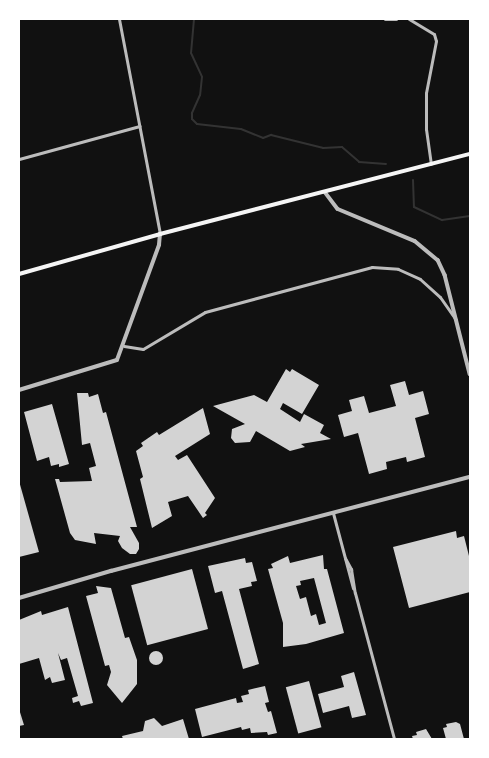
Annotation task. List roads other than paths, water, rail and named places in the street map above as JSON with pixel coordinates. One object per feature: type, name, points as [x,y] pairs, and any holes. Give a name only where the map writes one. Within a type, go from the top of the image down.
[{"type":"main road","points":[[19,274],[160,234],[470,154]]},
{"type":"street","points":[[19,390],[113,362],[119,357],[159,245],[160,234],[119,19]]},
{"type":"street","points":[[385,19],[396,19]]},
{"type":"street","points":[[409,19],[434,34],[436,41],[426,92],[426,129],[431,164]]},
{"type":"street","points":[[19,159],[140,126]]},
{"type":"street","points":[[325,192],[338,209],[410,238],[431,252],[442,267],[470,374]]},
{"type":"street","points":[[124,346],[143,349],[205,312],[372,267],[398,269],[427,284],[440,297],[456,321]]},
{"type":"street","points":[[19,598],[111,571],[470,477]]},
{"type":"street","points":[[333,513],[394,739]]},
{"type":"waterway","points":[[194,19],[191,53],[202,77],[200,95],[192,113],[192,119],[197,124],[241,129],[263,138],[271,135],[323,148],[342,147],[359,162],[386,164]]},
{"type":"waterway","points":[[413,180],[414,207],[442,220],[470,216]]}]
